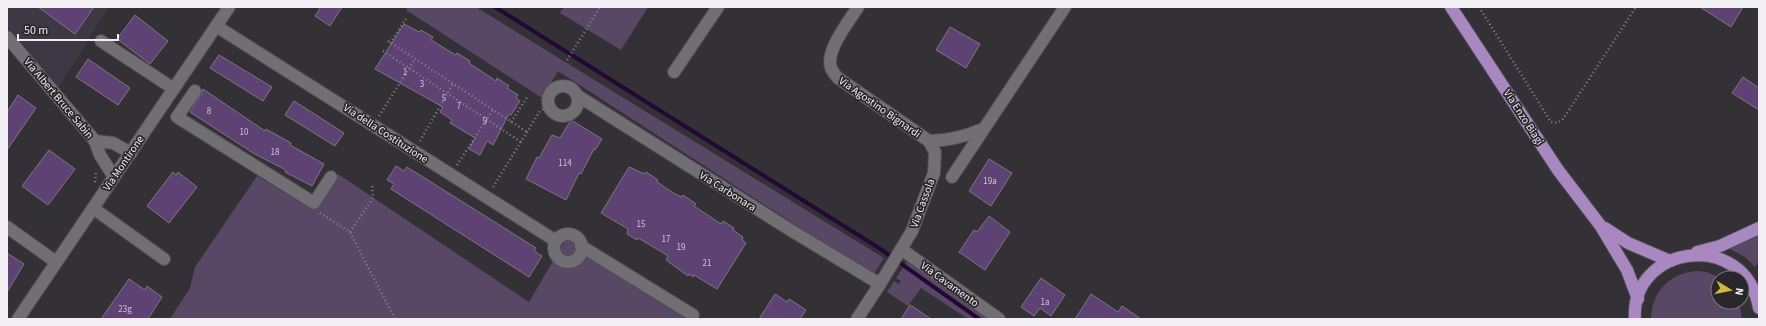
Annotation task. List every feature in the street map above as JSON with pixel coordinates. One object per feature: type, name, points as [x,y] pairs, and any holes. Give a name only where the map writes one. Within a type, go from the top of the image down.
[{"type":"main road","name":"Via Enzo Biagi","points":[[1451,7],[1558,170],[1600,225],[1627,270],[1638,299]]},
{"type":"main road","name":"Via Enzo Biagi","points":[[1600,225],[1628,243],[1670,261]]},
{"type":"main road","points":[[1635,319],[1641,289],[1661,266],[1670,261],[1720,246],[1759,228]]},
{"type":"main road","points":[[1688,255],[1705,255],[1722,259],[1737,268],[1748,281],[1758,302]]},
{"type":"main road","points":[[1758,302],[1759,284]]},
{"type":"street","name":"Via Montirone","points":[[18,319],[229,7]]},
{"type":"street","points":[[674,72],[718,7]]},
{"type":"street","name":"Via Agostino Bignardi","points":[[858,7],[832,50],[830,62],[832,71],[838,78],[929,141]]},
{"type":"street","name":"Via Cassola","points":[[952,178],[1065,7]]},
{"type":"street","name":"Via della Costituzione","points":[[216,26],[556,241]]},
{"type":"street","name":"Via Albert Bruce Sabin","points":[[7,37],[95,141],[100,155],[114,177]]},
{"type":"street","points":[[101,41],[174,89]]},
{"type":"street","name":"Via Carbonara","points":[[549,106],[548,99],[551,91],[558,86],[566,86],[574,90],[578,96],[785,227],[880,284]]},
{"type":"street","points":[[195,91],[177,117],[314,202],[331,177]]},
{"type":"street","points":[[549,106],[554,113],[561,116],[568,115],[575,111],[578,104],[578,96]]},
{"type":"street","points":[[165,102],[181,112]]},
{"type":"street","points":[[929,141],[941,141],[967,136],[983,129]]},
{"type":"street","name":"Via Albert Bruce Sabin","points":[[95,141],[113,143],[130,153]]},
{"type":"street","name":"Via Cassola","points":[[901,249],[912,231],[934,173],[935,152],[929,141]]},
{"type":"street","points":[[95,205],[164,259]]},
{"type":"street","points":[[7,227],[56,262]]},
{"type":"street","points":[[565,235],[570,235],[579,241],[581,246],[580,254],[574,261],[565,262],[558,258],[554,250],[556,241],[565,235]]},
{"type":"street","points":[[581,246],[693,315]]},
{"type":"street","points":[[857,319],[901,249]]},
{"type":"street","name":"Via Cavamento","points":[[901,249],[999,319]]},
{"type":"path","points":[[567,60],[600,7]]},
{"type":"path","points":[[1479,7],[1551,122],[1557,123],[1563,119],[1636,7]]},
{"type":"path","points":[[406,18],[389,42],[527,132]]},
{"type":"path","points":[[383,51],[521,142]]},
{"type":"path","points":[[373,124],[415,59]]},
{"type":"path","points":[[414,150],[454,84]]},
{"type":"path","points":[[511,122],[528,96]]},
{"type":"path","points":[[486,198],[540,111],[549,106]]},
{"type":"path","points":[[451,175],[492,110]]},
{"type":"path","points":[[95,205],[88,194],[95,182],[96,169]]},
{"type":"path","points":[[350,232],[373,198],[372,184]]},
{"type":"shaded area","points":[[7,7],[109,7],[57,90],[7,26]]},
{"type":"shaded area","points":[[408,7],[476,7],[884,258],[873,275],[558,71],[542,98],[406,10]]},
{"type":"shaded area","points":[[564,7],[648,7],[621,50],[560,13]]},
{"type":"shaded area","points":[[338,174],[529,302],[567,237],[698,319],[170,319],[190,288],[195,267],[257,176],[312,209]]},
{"type":"shaded area","points":[[1759,233],[1759,260],[1755,267],[1745,257],[1728,248]]},
{"type":"shaded area","points":[[908,260],[990,319],[968,319],[921,288],[908,306],[887,292],[894,281],[899,284],[901,281],[896,278]]},
{"type":"shaded area","points":[[1697,271],[1710,273],[1710,310],[1740,310],[1742,319],[1651,319],[1655,300],[1664,285],[1679,275]]},
{"type":"building","points":[[38,7],[94,7],[75,34]]},
{"type":"building","points":[[321,7],[342,7],[330,26],[315,16]]},
{"type":"building","points":[[1700,7],[1743,7],[1731,27]]},
{"type":"building","points":[[135,15],[168,41],[150,64],[117,39]]},
{"type":"building","points":[[404,24],[419,32],[421,30],[433,37],[431,40],[456,55],[457,53],[470,61],[469,63],[496,81],[497,78],[509,86],[507,88],[518,95],[516,98],[520,101],[511,115],[509,114],[493,145],[487,141],[480,155],[469,149],[475,138],[450,123],[452,120],[440,112],[443,107],[375,69]]},
{"type":"building","points":[[950,27],[980,44],[966,68],[936,50]]},
{"type":"building","points":[[219,55],[272,87],[263,101],[210,68]]},
{"type":"building","points":[[88,59],[130,88],[118,105],[76,77]]},
{"type":"building","points":[[1743,77],[1759,88],[1759,110],[1732,93]]},
{"type":"building","points":[[203,89],[265,131],[266,129],[291,143],[290,145],[324,164],[312,186],[285,172],[286,170],[253,153],[190,112],[201,95]]},
{"type":"building","points":[[18,95],[36,108],[7,150],[7,112]]},
{"type":"building","points":[[294,101],[344,133],[335,146],[285,115]]},
{"type":"building","points":[[571,120],[602,139],[595,150],[594,149],[581,174],[579,173],[566,200],[526,179],[537,157],[539,158],[552,135],[560,138]]},
{"type":"building","points":[[49,150],[75,169],[48,205],[22,186]]},
{"type":"building","points":[[989,159],[1012,173],[991,206],[969,191]]},
{"type":"building","points":[[396,166],[404,171],[407,167],[536,248],[534,251],[542,256],[529,277],[391,189],[394,184],[387,180]]},
{"type":"building","points":[[629,167],[645,174],[646,172],[658,180],[657,182],[675,194],[682,197],[683,195],[696,204],[694,206],[721,224],[723,221],[734,228],[733,230],[743,237],[742,240],[746,243],[717,289],[694,275],[693,277],[689,274],[688,276],[666,260],[668,257],[667,255],[638,238],[637,240],[627,234],[628,229],[601,213]]},
{"type":"building","points":[[173,172],[176,175],[178,172],[197,187],[169,223],[147,206]]},
{"type":"building","points":[[989,216],[1010,232],[985,270],[959,252],[974,230],[977,232]]},
{"type":"building","points":[[7,253],[24,264],[7,292]]},
{"type":"building","points":[[1041,278],[1065,295],[1051,316],[1040,308],[1034,316],[1021,307]]},
{"type":"building","points":[[129,279],[145,290],[147,286],[162,297],[148,319],[101,319]]},
{"type":"building","points":[[775,294],[787,302],[789,299],[806,310],[800,319],[759,319]]},
{"type":"building","points":[[1091,294],[1118,312],[1122,306],[1141,319],[1075,319]]},
{"type":"building","points":[[910,305],[915,308],[931,319],[901,319]]},
{"type":"waterway","points":[[495,7],[879,248],[979,319]]}]
